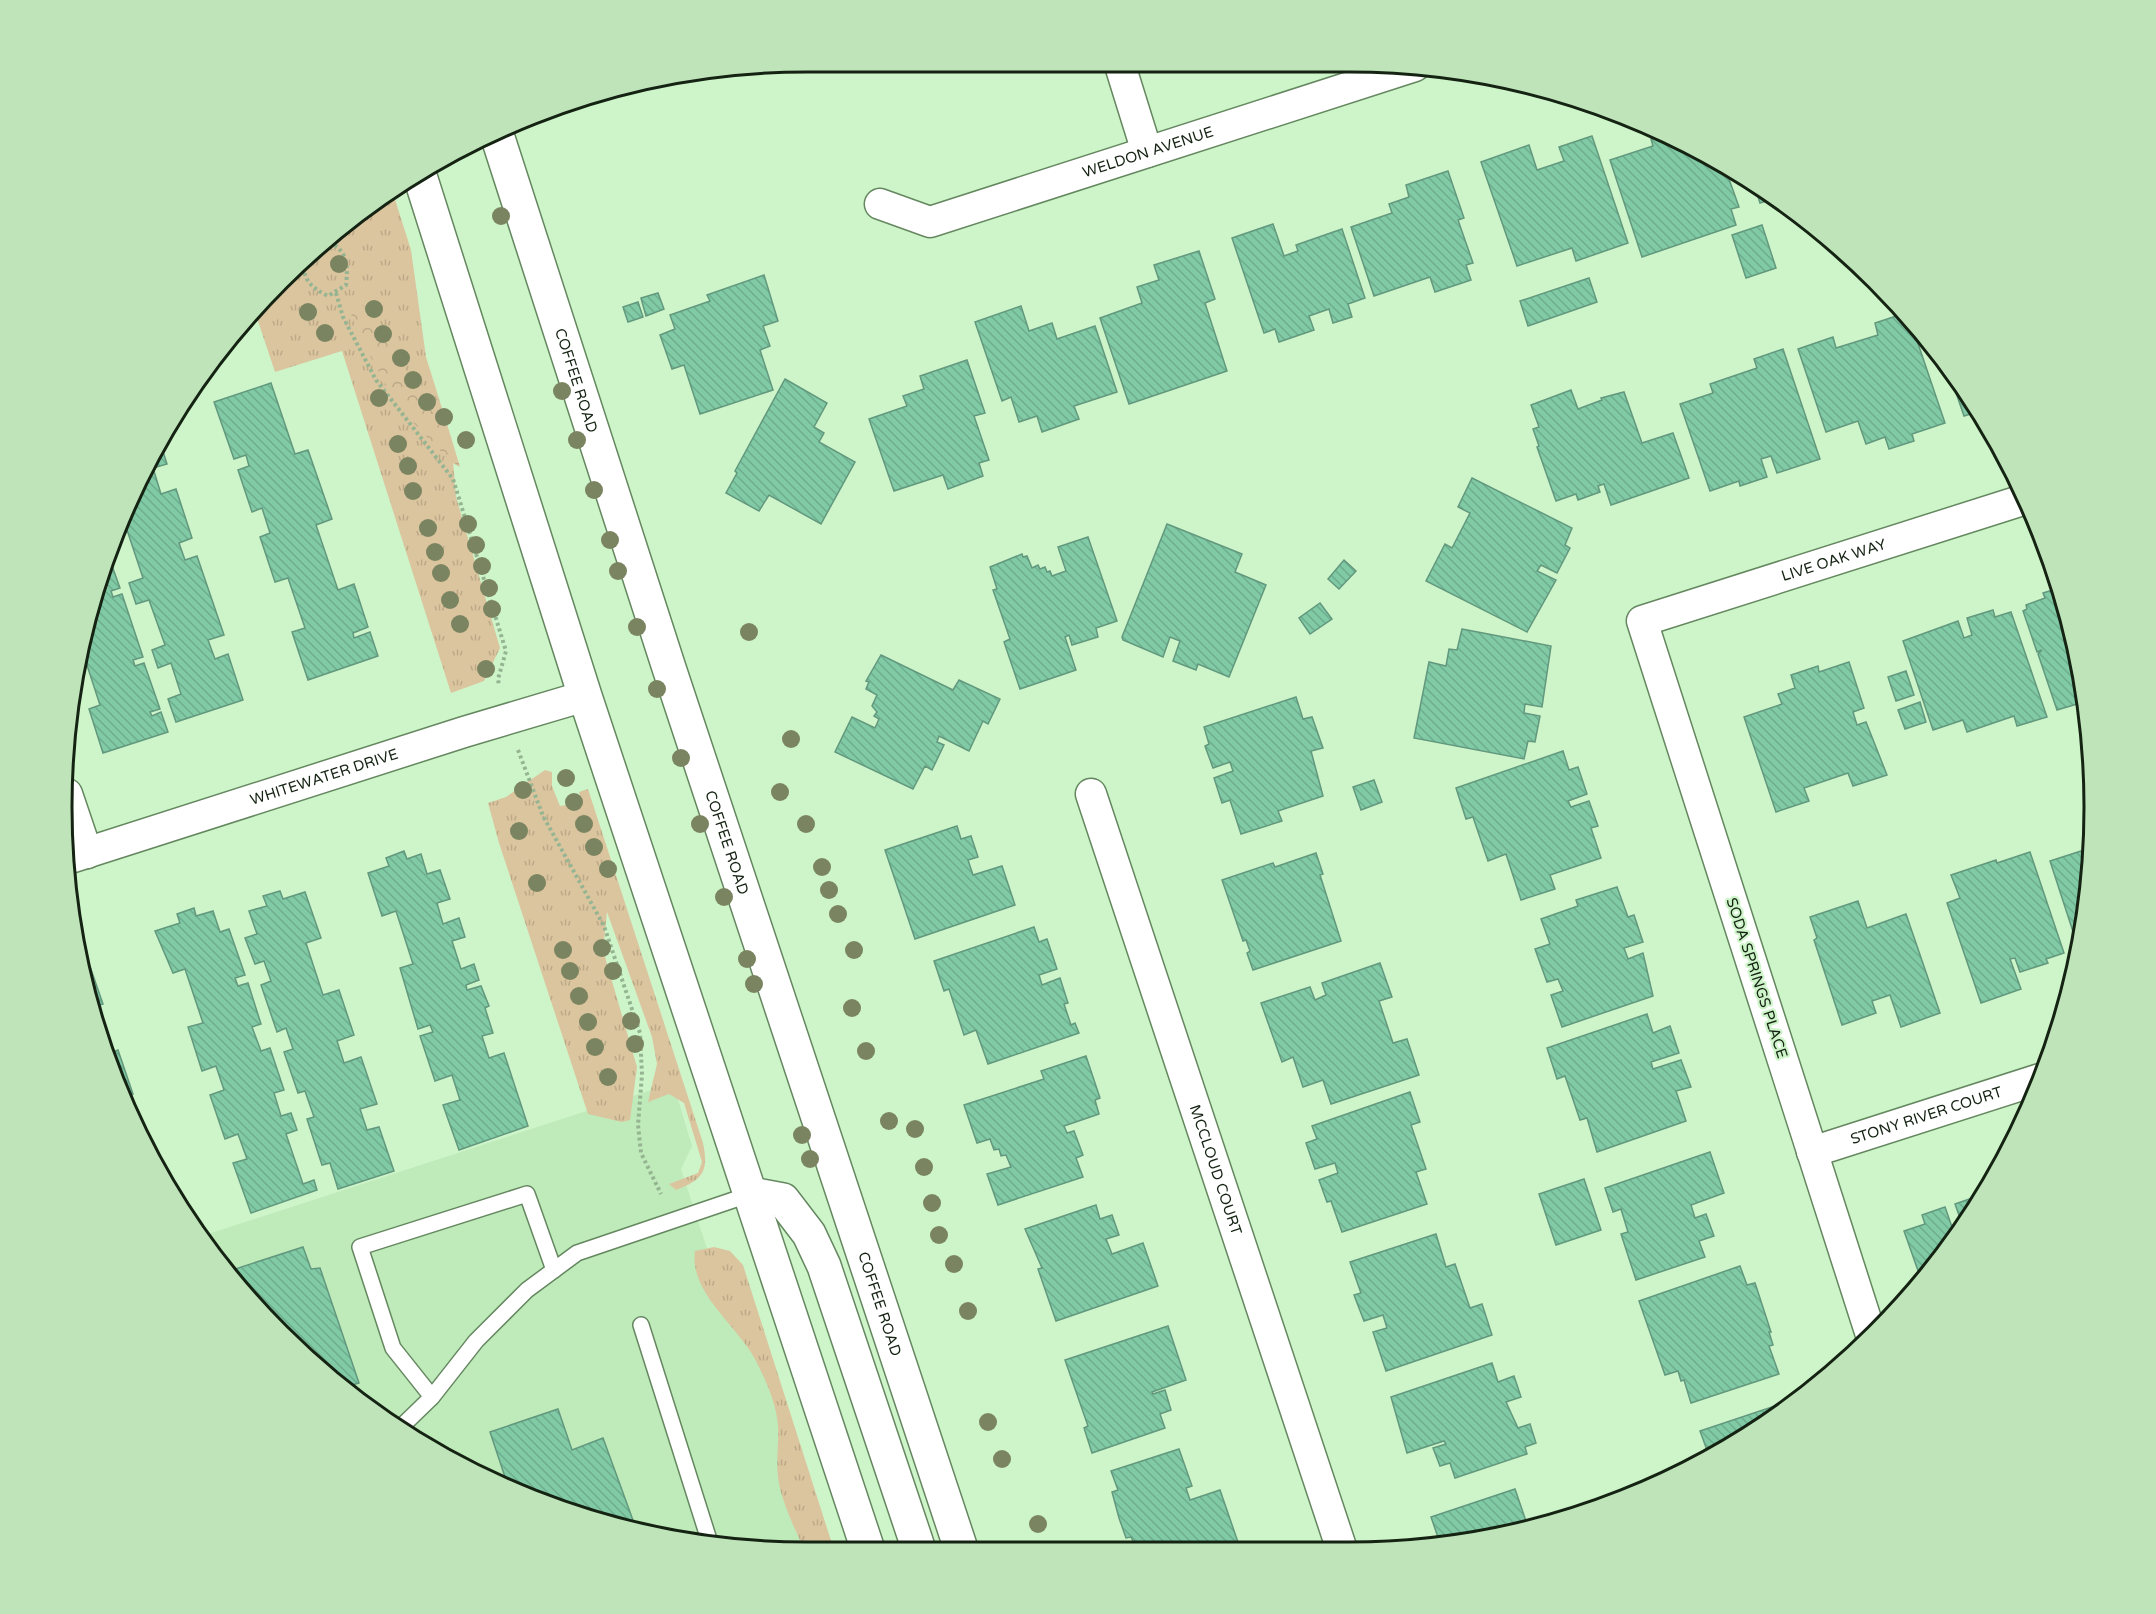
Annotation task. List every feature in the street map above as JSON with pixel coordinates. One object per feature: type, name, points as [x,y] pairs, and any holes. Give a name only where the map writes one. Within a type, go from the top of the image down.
[{"type":"main road","name":"COFFEE ROAD","points":[[499,140],[957,1542]]},
{"type":"main road","points":[[422,181],[585,696],[865,1542]]},
{"type":"main road","points":[[751,1194],[783,1200],[814,1245],[824,1266],[916,1542]]},
{"type":"street","points":[[1122,72],[1147,152]]},
{"type":"street","name":"WELDON AVENUE","points":[[880,204],[930,222],[1391,74]]},
{"type":"street","name":"LIVE OAK WAY","points":[[1642,621],[2017,502]]},
{"type":"street","name":"SODA SPRINGS PLACE","points":[[1642,621],[1869,1327]]},
{"type":"street","name":"WHITEWATER DRIVE","points":[[76,857],[506,719],[585,696]]},
{"type":"street","name":"MCCLOUD COURT","points":[[1091,794],[1339,1542]]},
{"type":"street","points":[[73,838],[76,857]]},
{"type":"street","name":"STONY RIVER COURT","points":[[1812,1152],[2031,1081]]},
{"type":"lane","points":[[432,1397],[393,1348],[360,1247],[527,1194],[554,1270]]},
{"type":"lane","points":[[406,1422],[432,1397],[476,1341],[527,1290],[577,1253],[751,1194]]},
{"type":"lane","points":[[641,1325],[708,1535]]},
{"type":"path","points":[[303,272],[311,287],[328,296],[346,285],[348,263],[339,247],[334,245]]},
{"type":"path","points":[[336,293],[343,317],[376,380],[453,479],[506,651],[498,679],[506,719],[543,816],[604,926],[640,1033],[642,1075],[638,1125],[641,1153],[660,1191],[670,1220]]},
{"type":"shaded area","points":[[673,1083],[692,1146],[681,1169],[711,1261],[733,1273],[818,1542],[711,1536],[664,1528],[571,1503],[482,1466],[439,1444],[399,1418],[322,1360],[254,1292],[209,1234]]},
{"type":"green space","points":[[395,199],[411,250],[426,357],[451,437],[456,497],[500,648],[484,681],[451,693],[342,351],[275,372],[257,319],[322,254]]},
{"type":"green space","points":[[355,294],[451,437],[460,467],[451,462],[405,414],[389,390],[360,338],[346,300]]},
{"type":"green space","points":[[545,770],[552,772],[552,786],[560,806],[582,803],[579,792],[588,789],[703,1143],[705,1161],[702,1173],[692,1182],[676,1190],[669,1184],[698,1173],[702,1162],[684,1103],[669,1094],[648,1102],[657,1064],[652,1037],[607,912],[603,950],[637,1067],[630,1120],[622,1122],[588,1114],[499,843],[488,803],[506,797]]},
{"type":"green space","points":[[714,1247],[730,1251],[743,1265],[831,1542],[801,1542],[789,1515],[778,1477],[778,1426],[771,1395],[750,1351],[718,1310],[700,1282],[695,1267],[695,1251]]},
{"type":"building","points":[[1592,136],[1628,243],[1576,261],[1572,248],[1517,266],[1481,162],[1529,145],[1537,170],[1564,161],[1559,147]]},
{"type":"building","points":[[1651,139],[1674,148],[1728,177],[1739,207],[1731,209],[1736,225],[1642,257],[1610,160],[1653,146]]},
{"type":"building","points":[[1448,171],[1464,218],[1458,220],[1473,263],[1466,265],[1471,280],[1435,292],[1430,277],[1374,296],[1351,227],[1392,213],[1389,204],[1409,197],[1406,185]]},
{"type":"building","points":[[1273,224],[1284,256],[1298,251],[1296,245],[1342,229],[1365,298],[1348,304],[1352,317],[1333,323],[1329,309],[1309,316],[1314,330],[1279,342],[1275,329],[1264,333],[1232,238]]},
{"type":"building","points":[[1762,225],[1776,268],[1746,278],[1732,235]]},
{"type":"building","points":[[1199,251],[1215,299],[1205,303],[1227,371],[1129,404],[1100,318],[1142,303],[1137,287],[1159,280],[1154,265]]},
{"type":"building","points":[[764,275],[778,321],[763,326],[770,346],[760,350],[773,390],[700,414],[684,365],[672,369],[660,335],[675,329],[670,315],[710,301],[707,295]]},
{"type":"building","points":[[1589,278],[1597,302],[1528,326],[1520,301]]},
{"type":"building","points":[[658,293],[664,309],[646,316],[641,298]]},
{"type":"building","points":[[638,302],[643,317],[628,322],[623,307]]},
{"type":"building","points":[[1021,306],[1029,331],[1052,323],[1057,339],[1095,326],[1117,392],[1074,406],[1079,419],[1042,432],[1037,416],[1019,422],[1011,397],[1002,401],[975,322]]},
{"type":"building","points":[[1896,316],[1917,341],[1945,423],[1912,434],[1914,441],[1889,449],[1885,437],[1866,444],[1858,421],[1826,432],[1798,349],[1833,337],[1836,348],[1878,335],[1875,323]]},
{"type":"building","points":[[1783,349],[1820,459],[1777,473],[1771,456],[1761,459],[1767,477],[1740,486],[1739,481],[1710,491],[1680,404],[1713,393],[1710,384],[1757,368],[1754,359]]},
{"type":"building","points":[[967,360],[985,413],[974,416],[989,460],[979,463],[983,476],[948,489],[943,475],[894,491],[869,419],[907,406],[903,396],[924,389],[920,376]]},
{"type":"building","points":[[785,379],[827,403],[814,427],[824,433],[819,442],[855,462],[821,524],[769,495],[759,511],[726,493],[737,473],[735,471]]},
{"type":"building","points":[[271,383],[295,454],[308,450],[332,519],[316,525],[338,590],[354,584],[368,627],[353,633],[354,638],[370,632],[378,656],[308,680],[292,632],[305,628],[288,578],[275,582],[260,537],[270,533],[262,508],[252,512],[238,470],[249,466],[246,455],[234,459],[214,402]]},
{"type":"building","points":[[1571,390],[1578,409],[1602,400],[1601,398],[1624,392],[1642,443],[1673,433],[1689,478],[1611,505],[1604,484],[1598,486],[1600,492],[1578,500],[1576,494],[1556,501],[1537,447],[1539,446],[1533,429],[1539,427],[1531,405]]},
{"type":"building","points":[[1956,394],[1970,414],[1964,416]]},
{"type":"building","points":[[163,452],[167,464],[156,467]]},
{"type":"building","points":[[154,471],[161,494],[176,489],[192,538],[179,543],[185,560],[197,556],[224,635],[208,640],[215,659],[228,654],[243,700],[176,722],[168,699],[181,694],[171,663],[158,668],[152,650],[165,645],[149,600],[136,604],[129,583],[143,578],[127,530]]},
{"type":"building","points":[[1472,478],[1572,528],[1565,545],[1570,548],[1557,573],[1541,565],[1537,571],[1556,580],[1527,632],[1426,581],[1445,544],[1452,548],[1470,513],[1458,507]]},
{"type":"building","points":[[1167,524],[1242,554],[1235,572],[1266,585],[1229,677],[1198,664],[1196,670],[1173,661],[1180,641],[1170,637],[1163,657],[1123,640],[1122,637]]},
{"type":"building","points":[[1088,537],[1117,621],[1096,628],[1098,637],[1072,645],[1069,635],[1065,637],[1076,670],[1020,689],[1004,642],[1010,639],[993,590],[997,589],[990,567],[1022,554],[1023,557],[1027,556],[1032,568],[1038,565],[1040,569],[1045,567],[1052,576],[1066,571],[1058,547]]},
{"type":"building","points":[[1344,560],[1356,571],[1339,589],[1328,579]]},
{"type":"building","points":[[113,567],[120,588],[111,591],[113,597],[122,594],[143,657],[133,660],[135,666],[144,663],[160,709],[150,712],[152,716],[161,712],[168,732],[103,753],[89,709],[100,705],[86,663]]},
{"type":"building","points":[[2051,591],[2070,664],[2077,704],[2057,710],[2038,654],[2042,650],[2037,652],[2023,611],[2027,609],[2026,605],[2045,598],[2043,593]]},
{"type":"building","points":[[1320,603],[1332,619],[1310,634],[1299,618]]},
{"type":"building","points":[[1993,610],[1995,617],[2011,612],[2047,717],[2017,726],[2014,716],[1967,732],[1963,720],[1933,730],[1903,641],[1958,621],[1964,638],[1972,635],[1967,618]]},
{"type":"building","points":[[1462,629],[1551,646],[1542,707],[1525,704],[1524,713],[1540,716],[1535,742],[1528,741],[1524,759],[1414,738],[1429,662],[1446,666],[1449,649],[1457,650]]},
{"type":"building","points":[[881,655],[953,690],[959,680],[1000,699],[988,724],[983,721],[969,751],[939,736],[937,742],[944,745],[932,770],[925,766],[913,789],[835,752],[852,717],[875,728],[879,719],[874,716],[877,712],[872,706],[877,695],[866,689],[869,682],[866,681]]},
{"type":"building","points":[[1849,662],[1864,708],[1853,712],[1857,725],[1866,722],[1887,775],[1853,786],[1848,773],[1804,788],[1809,801],[1776,812],[1744,717],[1782,704],[1778,694],[1795,688],[1791,675],[1818,666],[1819,672]]},
{"type":"building","points":[[1906,671],[1914,695],[1896,701],[1888,677]]},
{"type":"building","points":[[1296,697],[1303,719],[1312,717],[1323,748],[1311,751],[1323,796],[1278,811],[1282,821],[1241,834],[1230,800],[1222,803],[1214,778],[1233,771],[1230,762],[1213,768],[1205,746],[1209,744],[1204,727]]},
{"type":"building","points":[[1920,702],[1926,722],[1905,729],[1898,710]]},
{"type":"building","points":[[1563,751],[1569,770],[1578,767],[1587,794],[1568,801],[1571,807],[1589,801],[1598,826],[1591,828],[1601,858],[1550,875],[1555,889],[1521,900],[1506,854],[1488,861],[1473,817],[1466,819],[1456,788]]},
{"type":"building","points":[[1374,780],[1382,802],[1361,810],[1353,787]]},
{"type":"building","points":[[957,826],[961,839],[971,836],[978,857],[968,860],[973,875],[1002,866],[1015,905],[915,939],[885,850]]},
{"type":"building","points":[[404,851],[407,859],[421,854],[427,874],[440,870],[450,899],[437,903],[443,924],[459,918],[465,937],[452,941],[461,969],[474,964],[479,980],[466,985],[467,990],[481,986],[489,1006],[485,1008],[493,1033],[482,1036],[489,1058],[504,1053],[528,1126],[459,1150],[443,1105],[460,1100],[452,1075],[435,1081],[420,1036],[433,1032],[430,1025],[418,1029],[400,968],[413,964],[396,911],[382,916],[368,873],[389,866],[386,858]]},
{"type":"building","points":[[2081,851],[2078,903],[2073,932],[2050,861]]},
{"type":"building","points":[[2030,852],[2064,953],[2046,959],[2048,963],[2020,972],[2015,958],[2010,959],[2021,989],[1981,1003],[1947,903],[1960,898],[1951,875],[1996,860],[1997,863]]},
{"type":"building","points":[[1316,853],[1323,874],[1320,875],[1341,941],[1253,970],[1247,953],[1250,951],[1246,940],[1243,941],[1222,880],[1273,863],[1275,867]]},
{"type":"building","points":[[1617,887],[1628,917],[1634,915],[1643,942],[1624,948],[1628,959],[1643,953],[1653,996],[1562,1027],[1551,995],[1563,991],[1558,979],[1547,982],[1535,949],[1550,944],[1541,919],[1578,906],[1576,900]]},
{"type":"building","points":[[280,891],[283,899],[305,892],[321,938],[306,943],[323,995],[339,990],[354,1035],[337,1041],[344,1063],[361,1057],[377,1104],[360,1109],[367,1130],[379,1127],[394,1171],[338,1189],[330,1163],[322,1165],[307,1119],[314,1117],[305,1091],[298,1093],[284,1052],[293,1049],[286,1028],[277,1032],[261,985],[271,981],[264,961],[255,964],[245,938],[257,934],[249,911],[267,906],[263,896]]},
{"type":"building","points":[[1858,901],[1867,928],[1906,914],[1940,1013],[1901,1027],[1890,995],[1872,1001],[1876,1013],[1842,1025],[1814,940],[1817,938],[1810,917]]},
{"type":"building","points":[[194,908],[196,916],[213,911],[220,932],[229,929],[245,975],[235,978],[238,986],[248,983],[261,1024],[252,1027],[261,1051],[270,1048],[284,1090],[274,1093],[281,1116],[291,1113],[297,1130],[286,1134],[303,1184],[314,1180],[317,1190],[251,1213],[233,1163],[247,1159],[238,1134],[225,1139],[210,1095],[224,1090],[216,1066],[202,1071],[188,1027],[203,1023],[185,969],[173,973],[155,931],[180,923],[177,914]]},
{"type":"building","points":[[1034,927],[1039,942],[1047,939],[1057,969],[1039,975],[1042,985],[1060,978],[1068,1003],[1064,1004],[1071,1025],[1075,1023],[1079,1033],[988,1064],[976,1030],[964,1035],[949,989],[944,991],[934,961]]},
{"type":"building","points":[[1380,963],[1392,997],[1379,1001],[1393,1043],[1407,1039],[1419,1075],[1331,1104],[1323,1080],[1303,1087],[1293,1057],[1282,1062],[1261,1003],[1310,987],[1315,1000],[1326,995],[1322,983]]},
{"type":"building","points":[[90,965],[103,1004],[99,1005]]},
{"type":"building","points":[[1647,1014],[1653,1033],[1670,1026],[1679,1053],[1651,1062],[1653,1069],[1681,1060],[1691,1087],[1676,1091],[1686,1121],[1597,1152],[1587,1118],[1580,1120],[1565,1076],[1557,1079],[1547,1048]]},
{"type":"building","points":[[118,1050],[133,1094],[131,1095],[128,1088],[114,1052]]},
{"type":"building","points":[[1086,1056],[1100,1098],[1095,1100],[1099,1114],[1064,1126],[1067,1133],[1074,1131],[1083,1155],[1076,1158],[1083,1177],[998,1205],[987,1174],[1011,1167],[1006,1155],[1001,1156],[999,1149],[994,1150],[990,1139],[977,1143],[964,1105],[1044,1079],[1041,1071]]},
{"type":"building","points":[[1410,1092],[1420,1122],[1411,1125],[1426,1169],[1416,1172],[1427,1204],[1342,1232],[1331,1201],[1327,1202],[1319,1180],[1338,1173],[1335,1163],[1315,1169],[1306,1143],[1317,1139],[1312,1126]]},
{"type":"building","points":[[1710,1152],[1724,1193],[1691,1205],[1695,1218],[1706,1214],[1714,1236],[1699,1241],[1705,1257],[1636,1280],[1621,1234],[1628,1232],[1621,1209],[1613,1212],[1605,1188]]},
{"type":"building","points":[[1584,1179],[1601,1230],[1556,1245],[1539,1194]]},
{"type":"building","points":[[1970,1199],[1959,1216],[1955,1204]]},
{"type":"building","points":[[1096,1205],[1100,1219],[1112,1215],[1119,1235],[1106,1239],[1112,1254],[1143,1243],[1158,1286],[1056,1321],[1038,1269],[1042,1268],[1025,1229]]},
{"type":"building","points":[[1945,1207],[1952,1226],[1918,1271],[1904,1231],[1925,1224],[1922,1215]]},
{"type":"building","points":[[1436,1234],[1446,1267],[1455,1264],[1470,1308],[1482,1304],[1492,1335],[1386,1371],[1373,1332],[1387,1328],[1383,1315],[1364,1321],[1354,1295],[1361,1293],[1350,1262]]},
{"type":"building","points":[[303,1247],[311,1269],[320,1268],[359,1383],[353,1385],[322,1360],[287,1327],[236,1269]]},
{"type":"building","points":[[1740,1266],[1747,1285],[1755,1283],[1771,1332],[1769,1332],[1773,1345],[1769,1346],[1779,1374],[1691,1403],[1684,1380],[1681,1381],[1678,1371],[1665,1375],[1639,1301]]},
{"type":"building","points":[[1168,1326],[1186,1380],[1152,1392],[1153,1394],[1165,1390],[1171,1410],[1160,1414],[1165,1428],[1092,1453],[1084,1428],[1088,1426],[1065,1360]]},
{"type":"building","points":[[1492,1363],[1498,1382],[1514,1376],[1521,1397],[1506,1402],[1518,1428],[1530,1424],[1536,1443],[1525,1447],[1527,1454],[1455,1478],[1450,1463],[1440,1466],[1433,1448],[1446,1444],[1444,1441],[1407,1453],[1391,1397]]},
{"type":"building","points":[[1773,1407],[1707,1449],[1700,1431]]},
{"type":"building","points":[[558,1409],[572,1450],[603,1438],[633,1521],[571,1503],[505,1476],[490,1432]]},
{"type":"building","points":[[1179,1449],[1192,1486],[1186,1488],[1190,1500],[1220,1490],[1238,1542],[1130,1542],[1133,1541],[1131,1537],[1126,1538],[1119,1518],[1112,1492],[1118,1490],[1111,1471]]},
{"type":"building","points":[[1515,1489],[1526,1520],[1438,1537],[1431,1517]]}]
